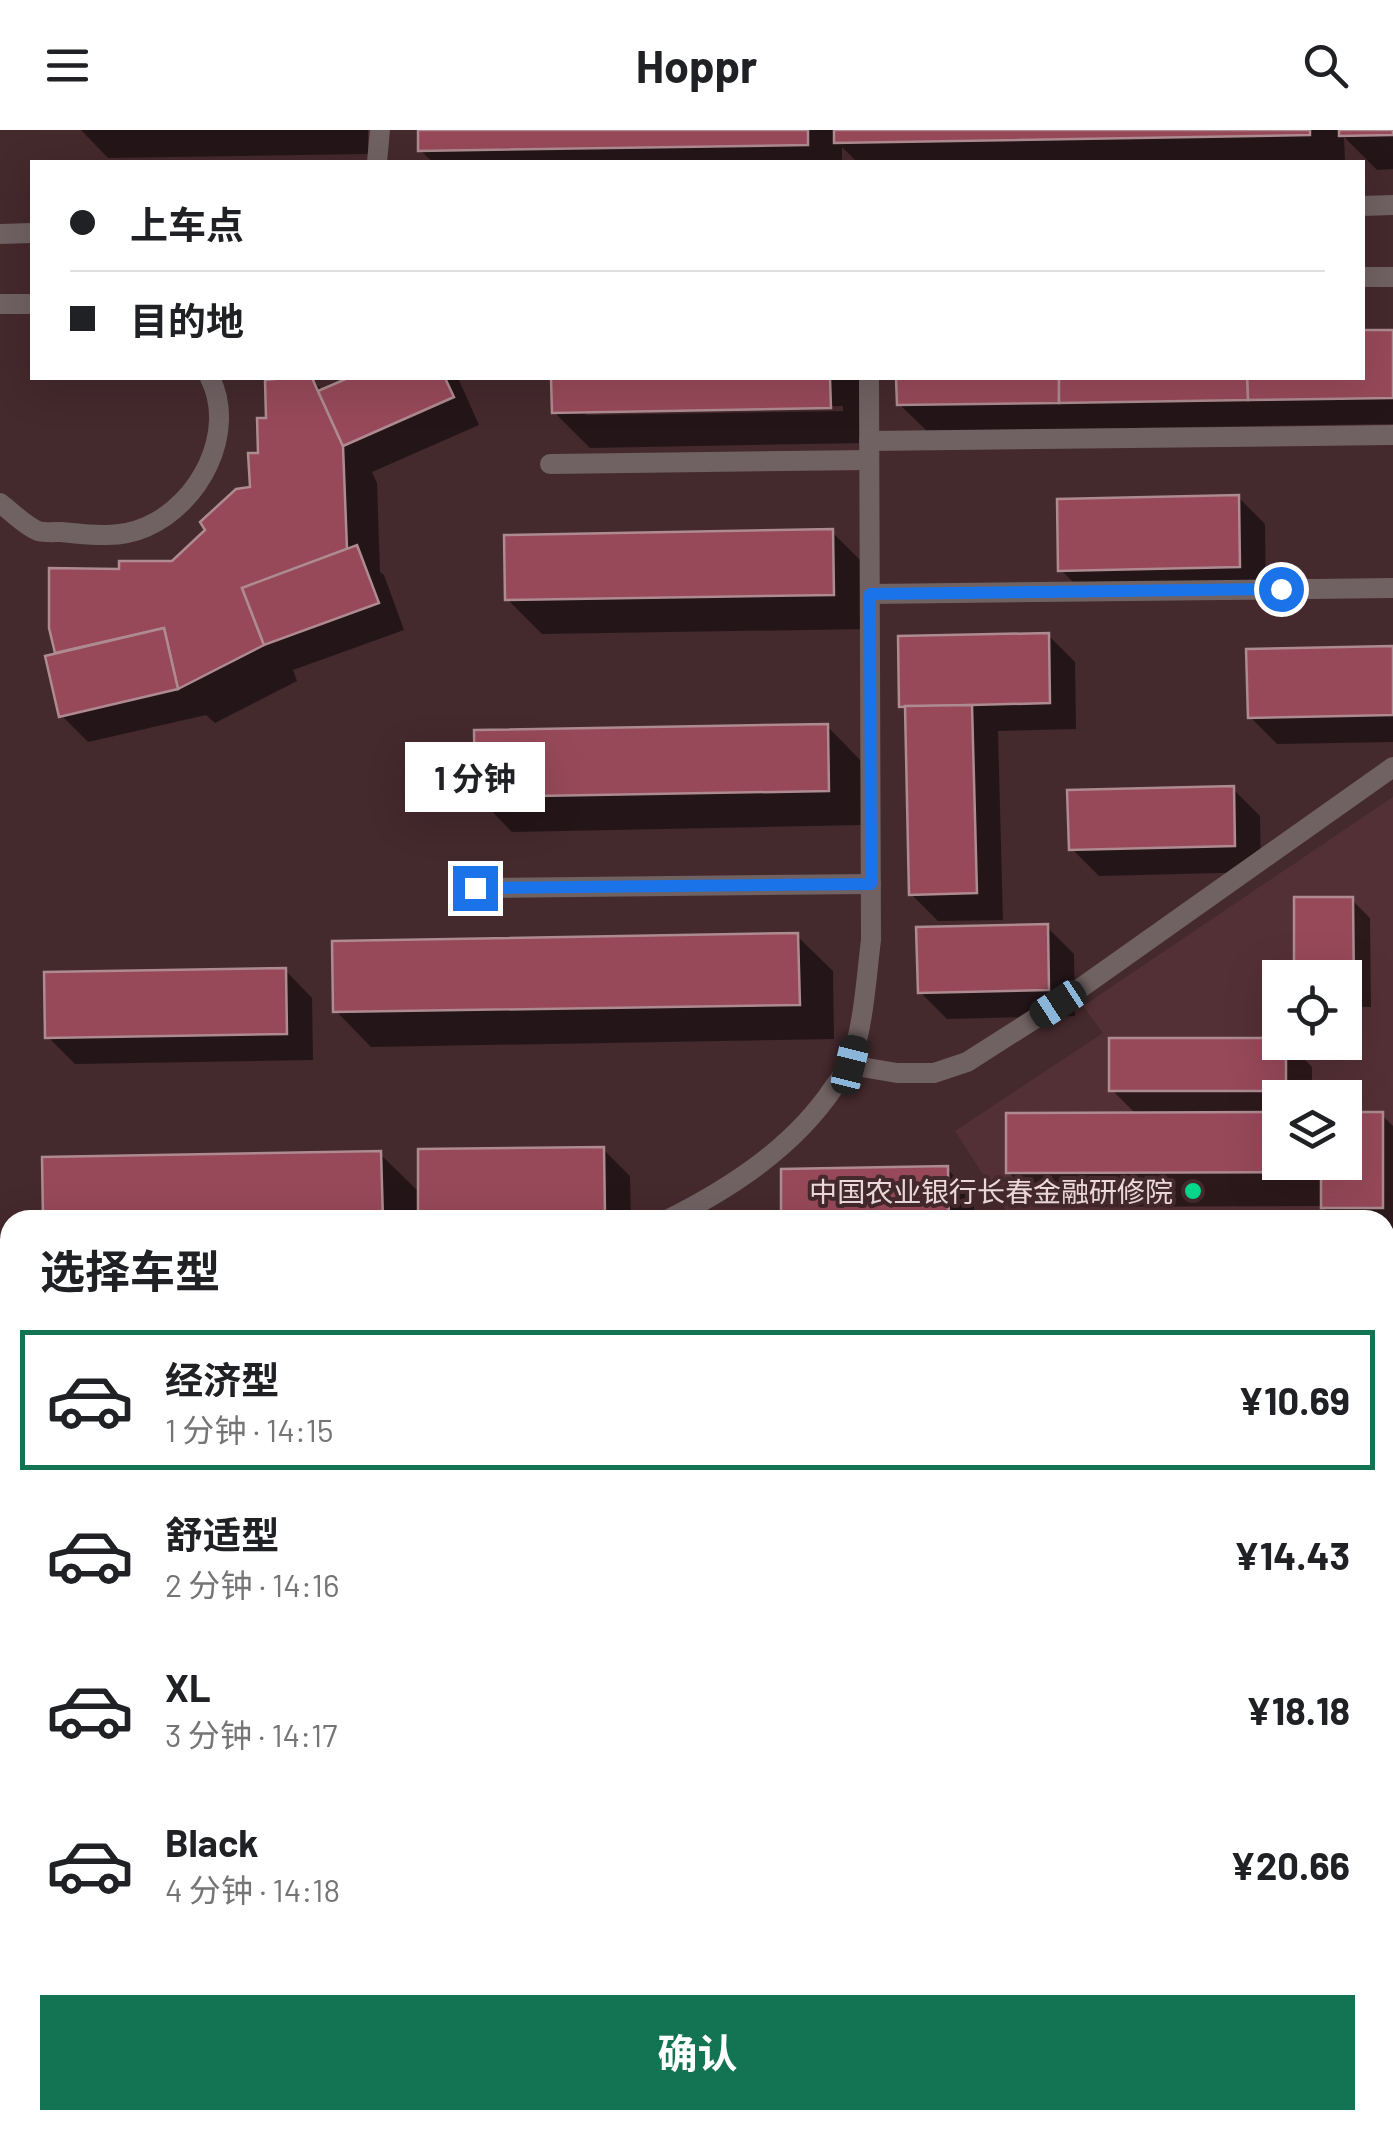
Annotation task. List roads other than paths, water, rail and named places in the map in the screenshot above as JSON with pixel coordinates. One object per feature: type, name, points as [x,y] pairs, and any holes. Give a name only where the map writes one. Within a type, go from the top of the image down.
[{"type":"lane","points":[[378,160],[380,130]]},
{"type":"lane","points":[[1365,206],[1393,206]]},
{"type":"lane","points":[[0,234],[30,233]]},
{"type":"lane","points":[[1365,277],[1393,277]]},
{"type":"lane","points":[[0,304],[30,304]]},
{"type":"lane","points":[[0,503],[37,530],[110,536],[147,527],[182,503],[210,464],[220,425],[216,389],[211,380]]},
{"type":"lane","points":[[686,1210],[759,1165],[815,1116],[850,1065],[862,1016],[871,940],[869,380]]},
{"type":"lane","points":[[550,464],[1393,435]]},
{"type":"lane","points":[[870,594],[1393,588]]},
{"type":"lane","points":[[850,1065],[896,1073],[934,1073],[967,1062],[1058,1004],[1393,767]]},
{"type":"lane","points":[[475,888],[871,884]]},
{"type":"place","name":"中国农业银行长春金融研修院","points":[[1193,1191]]}]
